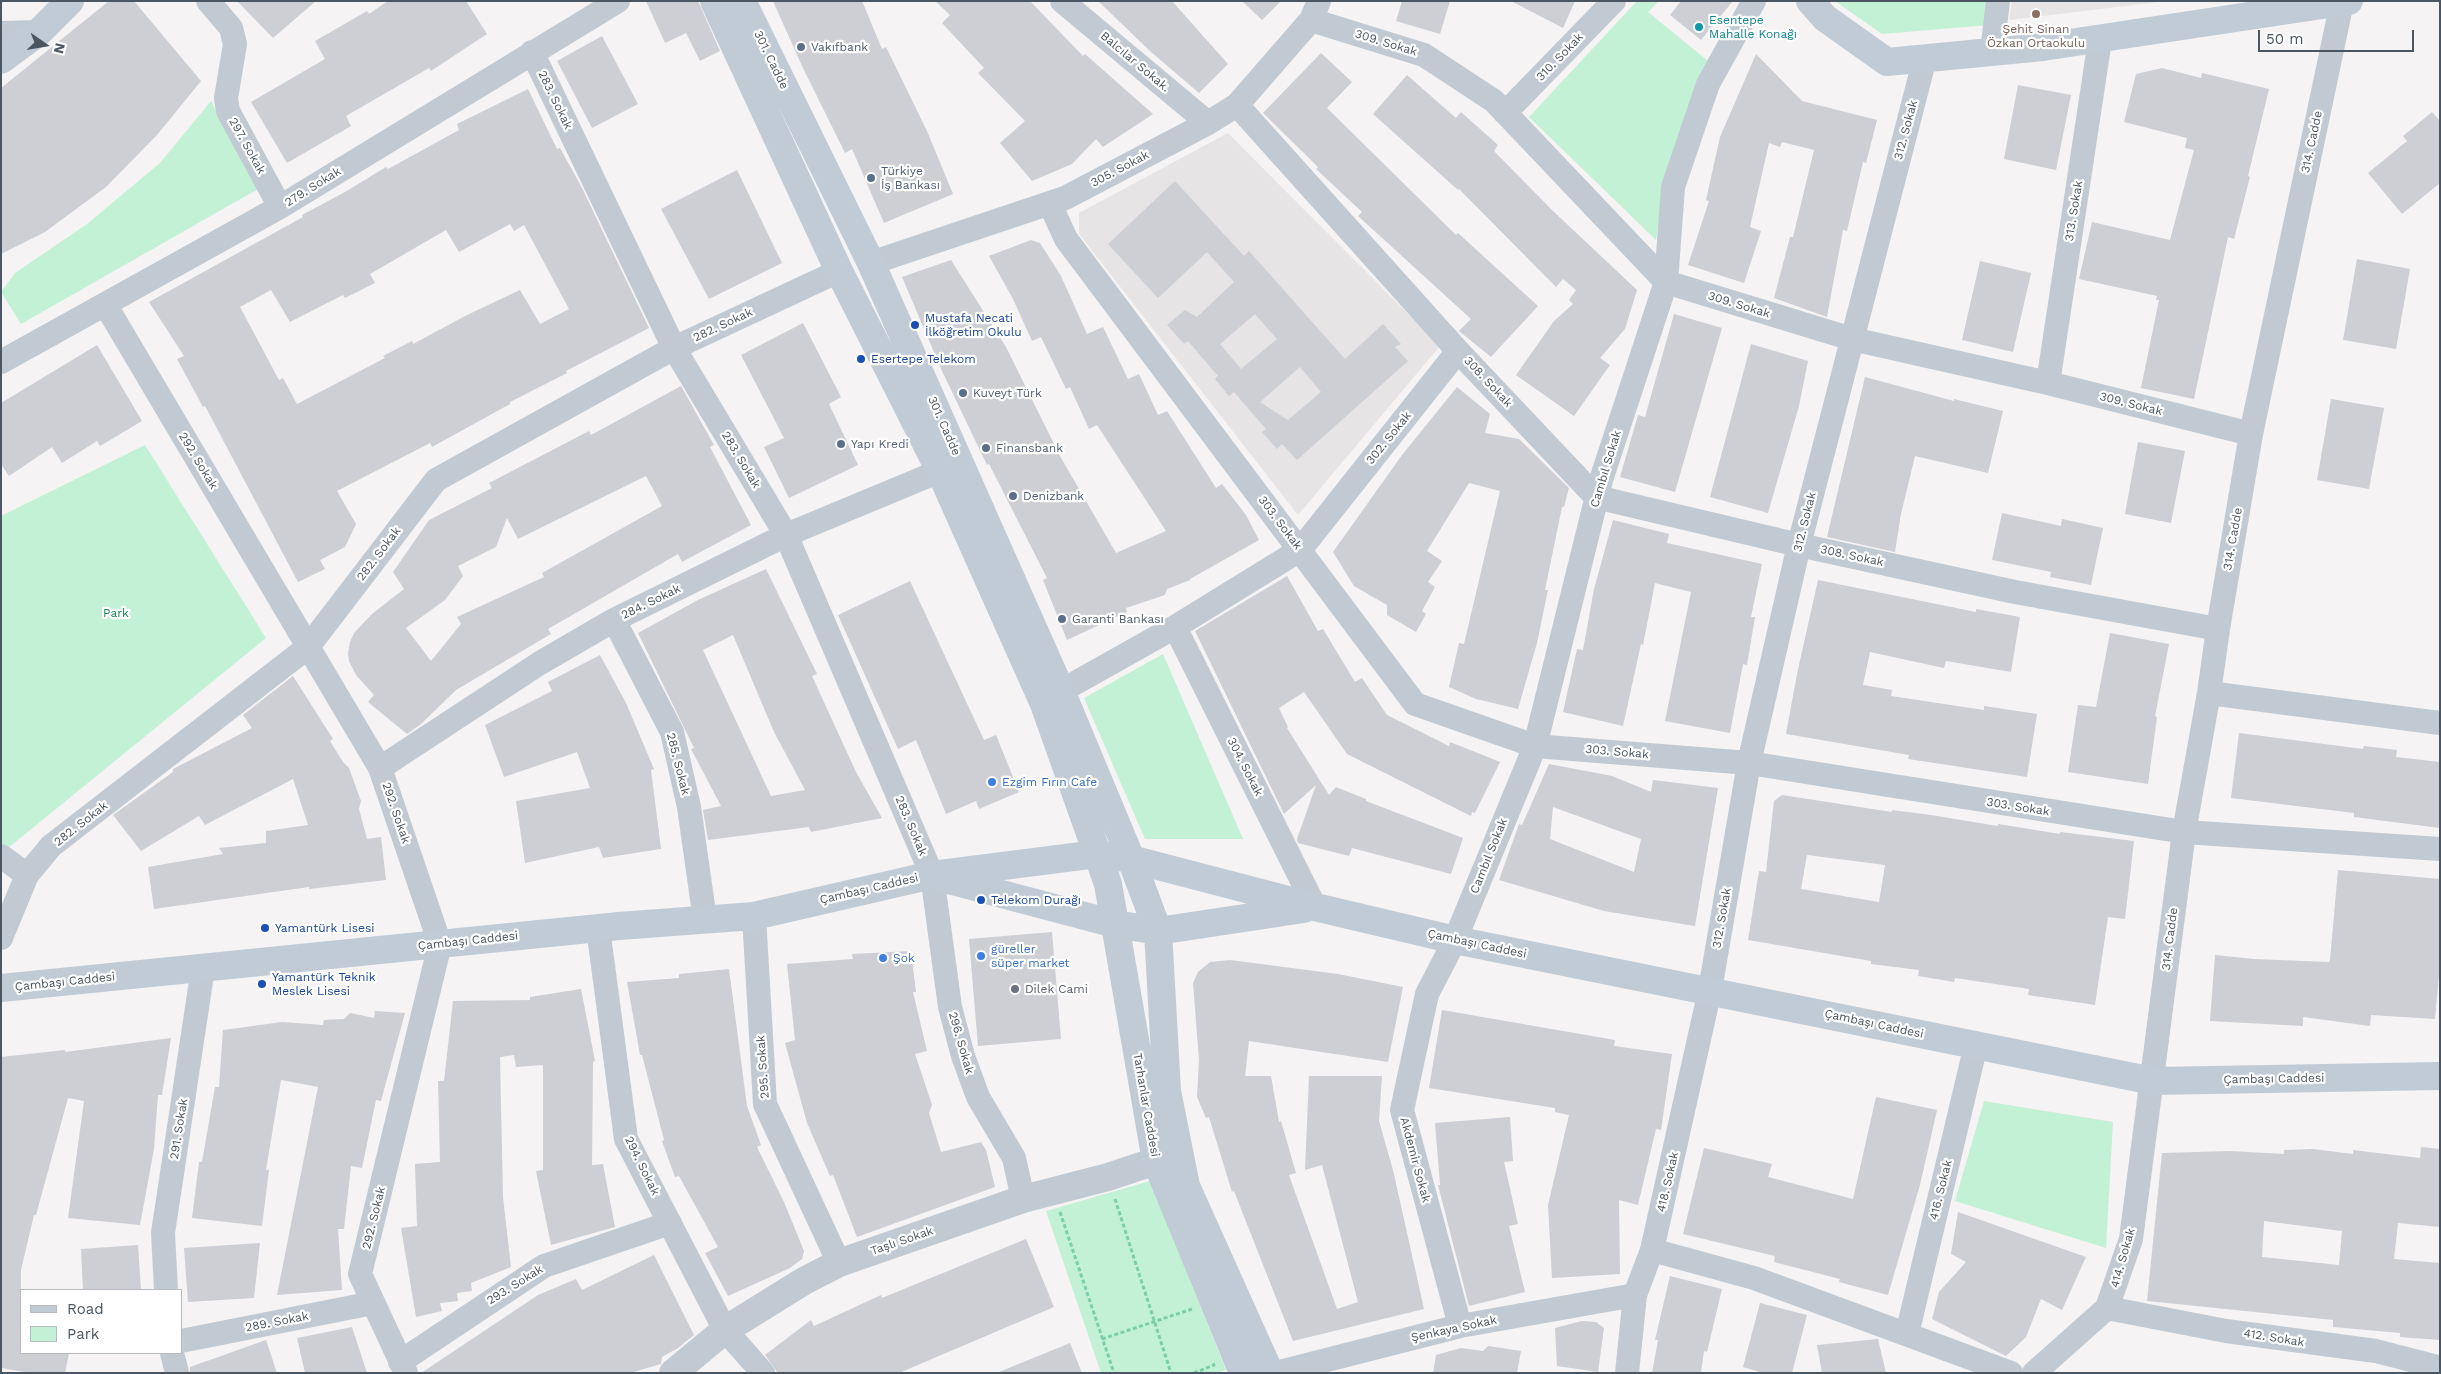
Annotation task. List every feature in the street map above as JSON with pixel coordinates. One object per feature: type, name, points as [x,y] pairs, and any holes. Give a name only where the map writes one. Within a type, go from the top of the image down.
[{"type":"main road","points":[[1,60],[39,32],[70,1]]},
{"type":"main road","name":"301. Cadde","points":[[714,1],[839,271],[940,470],[1130,858]]},
{"type":"main road","name":"301. Cadde","points":[[742,1],[871,263],[1052,698],[1098,854]]},
{"type":"main road","points":[[1810,1],[1825,18],[1887,62],[2100,40],[2344,2]]},
{"type":"main road","name":"Çambaşı Caddesi","points":[[1,988],[598,928],[754,916],[932,875],[1098,854],[1130,858],[1315,907],[1455,940],[1710,990],[2152,1081],[2440,1076]]},
{"type":"main road","name":"Tarhanlar Caddesi","points":[[1098,854],[1108,884],[1156,1161],[1243,1373]]},
{"type":"main road","name":"Tarhanlar Caddesi","points":[[1130,858],[1158,931],[1167,1091],[1186,1186],[1270,1373]]},
{"type":"main road","name":"Çambaşı Caddesi","points":[[932,875],[1115,924],[1158,931],[1315,907]]},
{"type":"street","name":"297. Sokak","points":[[208,1],[231,28],[235,44],[226,98],[228,111],[280,207]]},
{"type":"street","name":"279. Sokak","points":[[1,362],[280,207],[618,1]]},
{"type":"street","name":"Balcılar Sokak.","points":[[1062,1],[1208,123]]},
{"type":"street","name":"310. Sokak","points":[[1505,113],[1614,1]]},
{"type":"street","name":"Cambıl Sokak","points":[[1455,940],[1535,746],[1596,497],[1666,282],[1672,187],[1708,84],[1754,1]]},
{"type":"street","points":[[1992,52],[1998,1]]},
{"type":"street","name":"314. Cadde","points":[[2152,1081],[2184,832],[2209,693],[2218,628],[2251,434],[2344,2]]},
{"type":"street","name":"305. Sokak","points":[[871,263],[1050,204],[1208,123],[1237,105],[1315,11]]},
{"type":"street","name":"309. Sokak","points":[[1315,11],[1424,55],[1494,101],[1666,282],[1852,339],[2048,383],[2251,434]]},
{"type":"street","points":[[1,33],[39,32]]},
{"type":"street","name":"313. Sokak","points":[[2048,383],[2100,40]]},
{"type":"street","name":"283. Sokak","points":[[532,52],[674,348],[786,535],[932,875]]},
{"type":"street","name":"312. Sokak","points":[[1710,990],[1748,763],[1799,545],[1925,58]]},
{"type":"street","points":[[1237,105],[1458,351]]},
{"type":"street","name":"303. Sokak","points":[[1050,204],[1066,239],[1415,704],[1535,746],[1748,763],[2184,832],[2440,849]]},
{"type":"street","name":"282. Sokak","points":[[1,938],[27,875],[51,846],[308,647],[436,480],[674,348],[839,271]]},
{"type":"street","name":"292. Sokak","points":[[105,304],[380,768],[440,944],[360,1274],[403,1367]]},
{"type":"street","name":"308. Sokak","points":[[1458,351],[1596,497],[1799,545],[2015,592],[2218,628]]},
{"type":"street","name":"302. Sokak","points":[[1052,698],[1175,627],[1300,550],[1458,351]]},
{"type":"street","name":"284. Sokak","points":[[380,768],[540,663],[614,620],[786,535],[940,470]]},
{"type":"street","name":"285. Sokak","points":[[614,620],[672,732],[689,807],[705,920]]},
{"type":"street","name":"304. Sokak","points":[[1175,627],[1315,907]]},
{"type":"street","points":[[2209,693],[2440,724]]},
{"type":"street","points":[[1,856],[27,875]]},
{"type":"street","name":"296. Sokak","points":[[932,875],[950,1007],[963,1056],[978,1097],[1014,1158],[1023,1199]]},
{"type":"street","name":"295. Sokak","points":[[754,916],[765,1104],[839,1263]]},
{"type":"street","name":"294. Sokak","points":[[598,928],[626,1139],[725,1330],[763,1373]]},
{"type":"street","name":"Akdemir Sokak","points":[[1455,940],[1427,994],[1402,1110],[1460,1326]]},
{"type":"street","name":"291. Sokak","points":[[166,1289],[162,1233],[203,968]]},
{"type":"street","name":"418. Sokak","points":[[1627,1373],[1635,1295],[1652,1250],[1710,990]]},
{"type":"street","name":"416. Sokak","points":[[1906,1334],[1976,1046]]},
{"type":"street","name":"414. Sokak","points":[[2034,1373],[2107,1308],[2131,1239],[2152,1081]]},
{"type":"street","name":"Taşlı Sokak","points":[[673,1373],[725,1330],[804,1281],[839,1263],[1023,1199],[1108,1177],[1156,1161]]},
{"type":"street","name":"293. Sokak","points":[[403,1367],[544,1266],[670,1223]]},
{"type":"street","points":[[1652,1250],[1754,1278],[2011,1373]]},
{"type":"street","name":"Şenkaya Sokak","points":[[1276,1373],[1460,1326],[1635,1295]]},
{"type":"street","name":"289. Sokak","points":[[182,1341],[373,1304]]},
{"type":"street","name":"412. Sokak","points":[[2107,1308],[2226,1331],[2376,1351],[2440,1369]]},
{"type":"path","points":[[1105,1199],[1122,1194]]},
{"type":"path","points":[[1114,1196],[1155,1320],[1170,1373]]},
{"type":"path","points":[[1069,1210],[1060,1212],[1114,1373]]},
{"type":"path","points":[[1191,1299],[1197,1316]]},
{"type":"path","points":[[1102,1339],[1194,1308]]},
{"type":"path","points":[[1194,1373],[1214,1365],[1212,1355]]},
{"type":"shaded area","name":"Şehit Sinan Özkan Ortaokulu","points":[[2012,1],[2167,1],[2009,20]]},
{"type":"shaded area","points":[[1228,133],[1440,346],[1298,515],[1079,234],[1079,213]]},
{"type":"green space","points":[[1637,1],[1659,1],[1648,12],[1708,61],[1663,191],[1656,240],[1529,117]]},
{"type":"green space","points":[[1835,1],[1992,1],[1989,25],[1882,34]]},
{"type":"green space","points":[[211,101],[258,189],[21,324],[1,292],[15,273],[87,224],[160,163]]},
{"type":"green space","name":"Park","points":[[145,445],[266,638],[8,848],[1,844],[1,516]]},
{"type":"green space","points":[[1163,654],[1243,839],[1145,839],[1084,698]]},
{"type":"green space","points":[[1984,1101],[2113,1122],[2106,1248],[1955,1201]]},
{"type":"green space","points":[[1150,1181],[1226,1370],[1217,1373],[1101,1373],[1046,1211]]},
{"type":"building","points":[[109,1],[134,1],[201,81],[157,135],[106,187],[45,232],[1,254],[1,88]]},
{"type":"building","points":[[237,1],[316,1],[273,38]]},
{"type":"building","points":[[388,1],[466,1],[487,34],[431,71],[429,68],[346,116],[351,126],[287,163],[251,102],[325,59],[315,41],[367,11],[369,14]]},
{"type":"building","points":[[646,1],[698,1],[720,51],[700,61],[686,33],[665,43]]},
{"type":"building","points":[[773,1],[862,1],[882,49],[886,47],[927,131],[953,194],[884,223],[852,149],[845,153],[802,66]]},
{"type":"building","points":[[935,1],[1030,1],[1083,56],[1085,54],[1153,114],[1103,147],[1096,139],[1072,164],[1032,181],[1000,143],[1025,121],[978,73],[984,68],[942,23],[950,15]]},
{"type":"building","points":[[1098,1],[1172,1],[1228,64],[1199,93],[1150,51]]},
{"type":"building","points":[[1242,1],[1281,1],[1262,20]]},
{"type":"building","points":[[1402,1],[1450,1],[1440,34],[1396,21]]},
{"type":"building","points":[[1511,1],[1575,1],[1563,28]]},
{"type":"building","name":"Esentepe Mahalle Konağı","points":[[1681,1],[1733,1],[1701,40],[1670,15]]},
{"type":"building","points":[[602,36],[638,104],[592,128],[557,61]]},
{"type":"building","points":[[1321,53],[1352,82],[1327,108],[1456,235],[1458,233],[1538,306],[1491,357],[1459,331],[1471,319],[1358,216],[1362,212],[1316,169],[1318,167],[1263,113]]},
{"type":"building","points":[[1756,54],[1802,101],[1877,120],[1866,163],[1863,162],[1847,231],[1843,230],[1827,317],[1774,298],[1790,237],[1793,237],[1814,150],[1782,142],[1780,147],[1769,143],[1750,227],[1761,231],[1744,283],[1688,265],[1709,201],[1706,200],[1720,137]]},
{"type":"building","points":[[2162,68],[2201,78],[2202,73],[2269,89],[2234,239],[2228,237],[2194,399],[2141,388],[2159,300],[2156,300],[2157,296],[2079,279],[2092,222],[2170,240],[2194,150],[2185,148],[2187,138],[2124,122],[2136,74]]},
{"type":"building","points":[[1407,75],[1456,118],[1461,112],[1498,145],[1494,151],[1552,210],[1637,290],[1625,329],[1600,358],[1610,365],[1574,416],[1516,375],[1554,321],[1573,304],[1569,300],[1576,290],[1563,279],[1556,287],[1459,189],[1373,114]]},
{"type":"building","points":[[2018,85],[2071,95],[2056,170],[2004,159]]},
{"type":"building","points":[[528,89],[557,149],[560,148],[581,186],[649,328],[566,371],[567,373],[510,402],[510,404],[432,447],[430,443],[337,491],[356,524],[345,547],[320,560],[325,569],[298,582],[205,406],[203,407],[177,359],[184,356],[149,302],[303,217],[302,215],[386,167],[388,169],[459,130],[457,124]],"holes":[[[510,224],[514,231],[524,225],[569,309],[540,324],[520,290],[467,315],[413,344],[412,341],[383,356],[385,358],[297,404],[283,378],[279,380],[240,307],[271,290],[290,322],[343,295],[345,298],[375,283],[370,274],[446,230],[459,252]]]},
{"type":"building","points":[[2432,112],[2440,121],[2440,183],[2402,214],[2368,173],[2407,141],[2403,136]]},
{"type":"building","points":[[737,170],[782,263],[709,299],[661,209]]},
{"type":"building","points":[[1175,181],[1244,256],[1249,251],[1345,359],[1383,324],[1401,344],[1395,347],[1408,361],[1297,460],[1282,444],[1277,449],[1262,432],[1266,429],[1234,392],[1229,396],[1215,379],[1218,376],[1188,341],[1184,344],[1167,325],[1185,310],[1197,317],[1234,282],[1207,252],[1158,298],[1108,244]],"holes":[[[1255,314],[1277,339],[1241,369],[1220,344]],[[1300,367],[1321,392],[1288,420],[1260,402]]]},
{"type":"building","points":[[1031,240],[1040,243],[1061,276],[1087,334],[1103,327],[1128,379],[1139,374],[1158,415],[1167,411],[1216,488],[1222,484],[1246,515],[1259,540],[1190,580],[1167,589],[1165,595],[1126,608],[1127,612],[1067,640],[1043,580],[1047,578],[989,464],[987,465],[942,371],[902,277],[951,260],[1006,347],[1060,456],[1116,553],[1166,531],[1097,425],[1089,429],[1070,387],[1066,389],[1041,337],[1032,341],[1013,299],[989,256]]},
{"type":"building","points":[[2357,259],[2410,269],[2396,349],[2343,340]]},
{"type":"building","points":[[1980,261],[2031,273],[2013,352],[1962,340]]},
{"type":"building","points":[[1674,314],[1722,328],[1675,492],[1620,477],[1638,415],[1645,417]]},
{"type":"building","points":[[803,323],[841,397],[829,404],[858,465],[789,498],[764,447],[784,438],[741,355]]},
{"type":"building","points":[[1751,344],[1808,361],[1799,406],[1768,513],[1710,497]]},
{"type":"building","points":[[97,345],[142,421],[100,446],[97,441],[62,463],[52,447],[9,476],[1,464],[1,403]]},
{"type":"building","points":[[1865,377],[1954,401],[1954,399],[2003,411],[1988,473],[1915,456],[1901,514],[1895,552],[1827,537]]},
{"type":"building","points":[[681,386],[714,445],[710,447],[751,525],[682,562],[678,554],[548,629],[551,634],[456,690],[421,724],[407,734],[368,702],[374,695],[356,675],[349,661],[348,653],[354,633],[372,614],[404,589],[393,572],[429,520],[492,488],[489,483],[589,431],[591,435]],"holes":[[[646,476],[662,506],[542,573],[544,577],[457,617],[461,624],[431,661],[406,628],[445,600],[463,576],[458,566],[496,547],[507,518],[518,539]]]},
{"type":"building","points":[[1457,387],[1490,414],[1485,433],[1519,439],[1569,488],[1564,507],[1562,507],[1545,590],[1548,590],[1537,643],[1518,709],[1476,699],[1449,687],[1459,643],[1464,644],[1500,491],[1469,483],[1427,551],[1442,561],[1428,582],[1435,587],[1422,611],[1426,614],[1416,632],[1387,615],[1387,605],[1354,586],[1333,552],[1402,455]]},
{"type":"building","points":[[2331,399],[2384,408],[2369,489],[2317,480]]},
{"type":"building","points":[[2138,442],[2185,451],[2171,523],[2125,514]]},
{"type":"building","points":[[2002,513],[2061,526],[2062,519],[2103,528],[2091,585],[2050,577],[2051,572],[1992,560]]},
{"type":"building","points":[[1613,520],[1669,534],[1667,543],[1762,564],[1751,617],[1755,617],[1747,665],[1743,664],[1730,733],[1665,721],[1691,592],[1655,583],[1643,645],[1641,644],[1623,726],[1563,712],[1577,649],[1583,650],[1594,589]]},
{"type":"building","points":[[766,569],[817,674],[812,676],[856,772],[882,818],[811,832],[809,827],[708,840],[703,810],[721,806],[691,749],[694,748],[638,633],[698,600]],"holes":[[[733,635],[774,732],[805,790],[771,796],[703,650]]]},
{"type":"building","points":[[1287,576],[1318,631],[1323,629],[1355,682],[1362,678],[1387,715],[1449,746],[1450,742],[1500,762],[1475,813],[1472,812],[1471,816],[1347,754],[1304,692],[1279,708],[1287,728],[1329,795],[1336,787],[1366,799],[1366,801],[1463,838],[1451,874],[1352,848],[1349,856],[1298,843],[1297,839],[1316,785],[1284,814],[1195,631]]},
{"type":"building","points":[[1818,580],[1976,612],[1976,609],[2020,617],[2011,672],[1946,661],[1944,668],[1870,652],[1863,685],[1892,690],[1891,696],[1984,710],[1984,706],[2037,714],[2027,777],[1908,759],[1909,755],[1786,734]]},
{"type":"building","points":[[910,581],[984,740],[996,735],[1019,792],[979,809],[976,801],[946,814],[916,740],[898,749],[838,615]]},
{"type":"building","points":[[2110,633],[2169,644],[2155,716],[2157,717],[2148,784],[2068,772],[2078,705],[2096,707]]},
{"type":"building","points":[[600,655],[626,703],[654,769],[651,770],[661,849],[603,858],[599,847],[525,863],[516,801],[590,788],[577,752],[504,777],[485,725],[552,691],[548,682]]},
{"type":"building","points":[[293,676],[333,739],[330,741],[349,768],[361,801],[359,809],[367,839],[381,837],[386,880],[309,889],[309,887],[154,909],[148,867],[223,854],[219,848],[266,843],[266,831],[308,825],[293,779],[205,825],[199,816],[141,851],[113,815],[173,772],[173,769],[252,728],[243,715]]},
{"type":"building","points":[[2239,733],[2363,749],[2364,746],[2397,750],[2396,757],[2440,762],[2440,828],[2354,817],[2354,813],[2231,798]]},
{"type":"building","points":[[1549,764],[1612,776],[1651,792],[1653,780],[1718,788],[1695,926],[1604,911],[1499,880],[1519,824],[1522,825]],"holes":[[[1553,807],[1641,839],[1634,872],[1550,839]]]},
{"type":"building","points":[[1782,795],[1998,826],[1998,824],[2060,834],[2060,832],[2134,841],[2125,919],[2108,917],[2095,1005],[2028,995],[2029,989],[1955,978],[1954,982],[1918,976],[1919,970],[1871,964],[1871,961],[1748,940],[1759,871],[1766,872],[1774,801]],"holes":[[[1807,855],[1885,865],[1879,902],[1801,889]]]},
{"type":"building","points":[[2338,870],[2440,879],[2440,964],[2435,1019],[2371,1015],[2370,1026],[2303,1017],[2303,1026],[2210,1021],[2215,955],[2254,959],[2329,962]]},
{"type":"building","name":"Dilek Cami","points":[[1052,932],[1061,1039],[978,1046],[969,939]]},
{"type":"building","points":[[911,951],[916,992],[913,992],[927,1051],[915,1054],[932,1105],[929,1113],[941,1152],[981,1142],[986,1150],[995,1187],[857,1237],[833,1175],[830,1176],[807,1123],[785,1043],[795,1040],[787,964],[853,959],[852,954]]},
{"type":"building","points":[[1230,960],[1338,974],[1403,987],[1388,1062],[1249,1041],[1245,1076],[1271,1076],[1279,1122],[1281,1121],[1296,1173],[1289,1175],[1337,1309],[1358,1302],[1322,1165],[1305,1170],[1309,1076],[1382,1076],[1379,1121],[1393,1170],[1424,1309],[1293,1341],[1234,1191],[1232,1192],[1209,1117],[1206,1118],[1197,1097],[1199,1060],[1193,983],[1198,972],[1210,962]]},
{"type":"building","points":[[729,969],[747,1106],[761,1145],[757,1147],[784,1202],[804,1251],[802,1259],[790,1268],[728,1296],[705,1253],[718,1247],[679,1176],[675,1177],[662,1141],[664,1140],[642,1055],[640,1055],[627,982],[679,978],[679,974]]},
{"type":"building","points":[[581,989],[595,1061],[593,1062],[592,1165],[603,1164],[615,1227],[551,1245],[536,1171],[543,1170],[543,1065],[516,1067],[514,1055],[500,1057],[503,1197],[511,1267],[471,1283],[472,1291],[457,1293],[458,1301],[440,1303],[442,1311],[416,1317],[401,1228],[417,1226],[415,1164],[440,1162],[438,1081],[444,1081],[453,1001],[530,1000],[530,997]]},
{"type":"building","points":[[1442,1010],[1615,1040],[1614,1046],[1672,1054],[1661,1130],[1656,1129],[1638,1205],[1619,1200],[1620,1274],[1552,1278],[1548,1205],[1569,1115],[1555,1112],[1555,1108],[1429,1088]]},
{"type":"building","points":[[375,1011],[405,1013],[381,1101],[376,1100],[362,1168],[351,1166],[344,1229],[338,1229],[342,1290],[277,1295],[318,1087],[281,1080],[266,1170],[269,1170],[262,1226],[192,1218],[199,1162],[202,1162],[215,1087],[219,1087],[223,1030],[282,1022],[323,1025],[324,1020],[344,1019],[350,1013],[374,1018]]},
{"type":"building","points":[[171,1038],[162,1095],[158,1095],[154,1149],[140,1225],[68,1218],[84,1101],[68,1098],[36,1215],[34,1215],[21,1270],[20,1354],[69,1354],[65,1373],[31,1373],[1,1368],[1,1057],[65,1050],[65,1052]]},
{"type":"building","points":[[1876,1097],[1937,1110],[1920,1185],[1888,1295],[1839,1282],[1840,1279],[1774,1262],[1775,1256],[1683,1234],[1704,1148],[1772,1164],[1768,1177],[1853,1199]]},
{"type":"building","points":[[1510,1117],[1513,1161],[1504,1162],[1518,1224],[1509,1226],[1525,1292],[1469,1306],[1438,1185],[1440,1185],[1435,1123]]},
{"type":"building","points":[[2421,1147],[2440,1149],[2440,1227],[2398,1223],[2394,1259],[2440,1263],[2440,1340],[2400,1337],[2400,1333],[2333,1327],[2333,1320],[2147,1301],[2162,1153],[2230,1151],[2284,1154],[2284,1150],[2313,1149],[2353,1154],[2353,1150],[2420,1158]],"holes":[[[2264,1221],[2342,1231],[2339,1265],[2262,1257]]]},
{"type":"building","points":[[1958,1212],[2086,1257],[2062,1310],[2041,1299],[2026,1337],[2006,1356],[1932,1319],[1939,1292],[1966,1262],[1951,1254]]},
{"type":"building","points":[[1026,1239],[1054,1307],[899,1373],[778,1373],[765,1355],[811,1320],[814,1326],[881,1295],[882,1298]]},
{"type":"building","points":[[260,1243],[254,1298],[188,1302],[184,1248]]},
{"type":"building","points":[[138,1245],[141,1289],[83,1289],[81,1249]]},
{"type":"building","points":[[654,1255],[694,1335],[678,1348],[662,1357],[661,1364],[630,1373],[421,1373],[538,1295],[576,1279],[582,1290]]},
{"type":"building","points":[[1670,1276],[1722,1289],[1707,1352],[1704,1351],[1701,1373],[1652,1373],[1658,1340],[1655,1340]]},
{"type":"building","points":[[1760,1303],[1807,1315],[1792,1373],[1763,1373],[1743,1367]]},
{"type":"building","points":[[1582,1321],[1596,1322],[1604,1328],[1598,1372],[1557,1366],[1555,1328]]},
{"type":"building","points":[[352,1327],[367,1373],[305,1373],[297,1338]]},
{"type":"building","points":[[1878,1339],[1886,1373],[1822,1373],[1817,1345]]},
{"type":"building","points":[[266,1340],[277,1373],[190,1373],[190,1367]]},
{"type":"building","points":[[1070,1343],[1082,1373],[999,1372]]},
{"type":"building","points":[[1488,1346],[1521,1351],[1517,1373],[1433,1373],[1436,1355],[1461,1348],[1483,1351]]},
{"type":"place","name":"Şehit Sinan Özkan Ortaokulu","points":[[2036,14]]},
{"type":"place","name":"Esentepe Mahalle Konağı","points":[[1699,27]]},
{"type":"place","name":"Vakıfbank","points":[[801,47]]},
{"type":"place","name":"Türkiye İş Bankası","points":[[871,178]]},
{"type":"place","name":"Mustafa Necati İlköğretim Okulu","points":[[915,325]]},
{"type":"place","name":"Esertepe Telekom","points":[[861,359]]},
{"type":"place","name":"Kuveyt Türk","points":[[963,393]]},
{"type":"place","name":"Yapı Kredi","points":[[841,444]]},
{"type":"place","name":"Finansbank","points":[[986,448]]},
{"type":"place","name":"Denizbank","points":[[1013,496]]},
{"type":"place","name":"Garanti Bankası","points":[[1062,619]]},
{"type":"place","name":"Ezgim Fırın Cafe","points":[[992,782]]},
{"type":"place","name":"Telekom Durağı","points":[[981,900]]},
{"type":"place","name":"Yamantürk Lisesi","points":[[265,928]]},
{"type":"place","name":"güreller süper market","points":[[981,956]]},
{"type":"place","name":"Şok","points":[[883,958]]},
{"type":"place","name":"Yamantürk Teknik Meslek Lisesi","points":[[262,984]]},
{"type":"place","name":"Dilek Cami","points":[[1015,989]]}]
